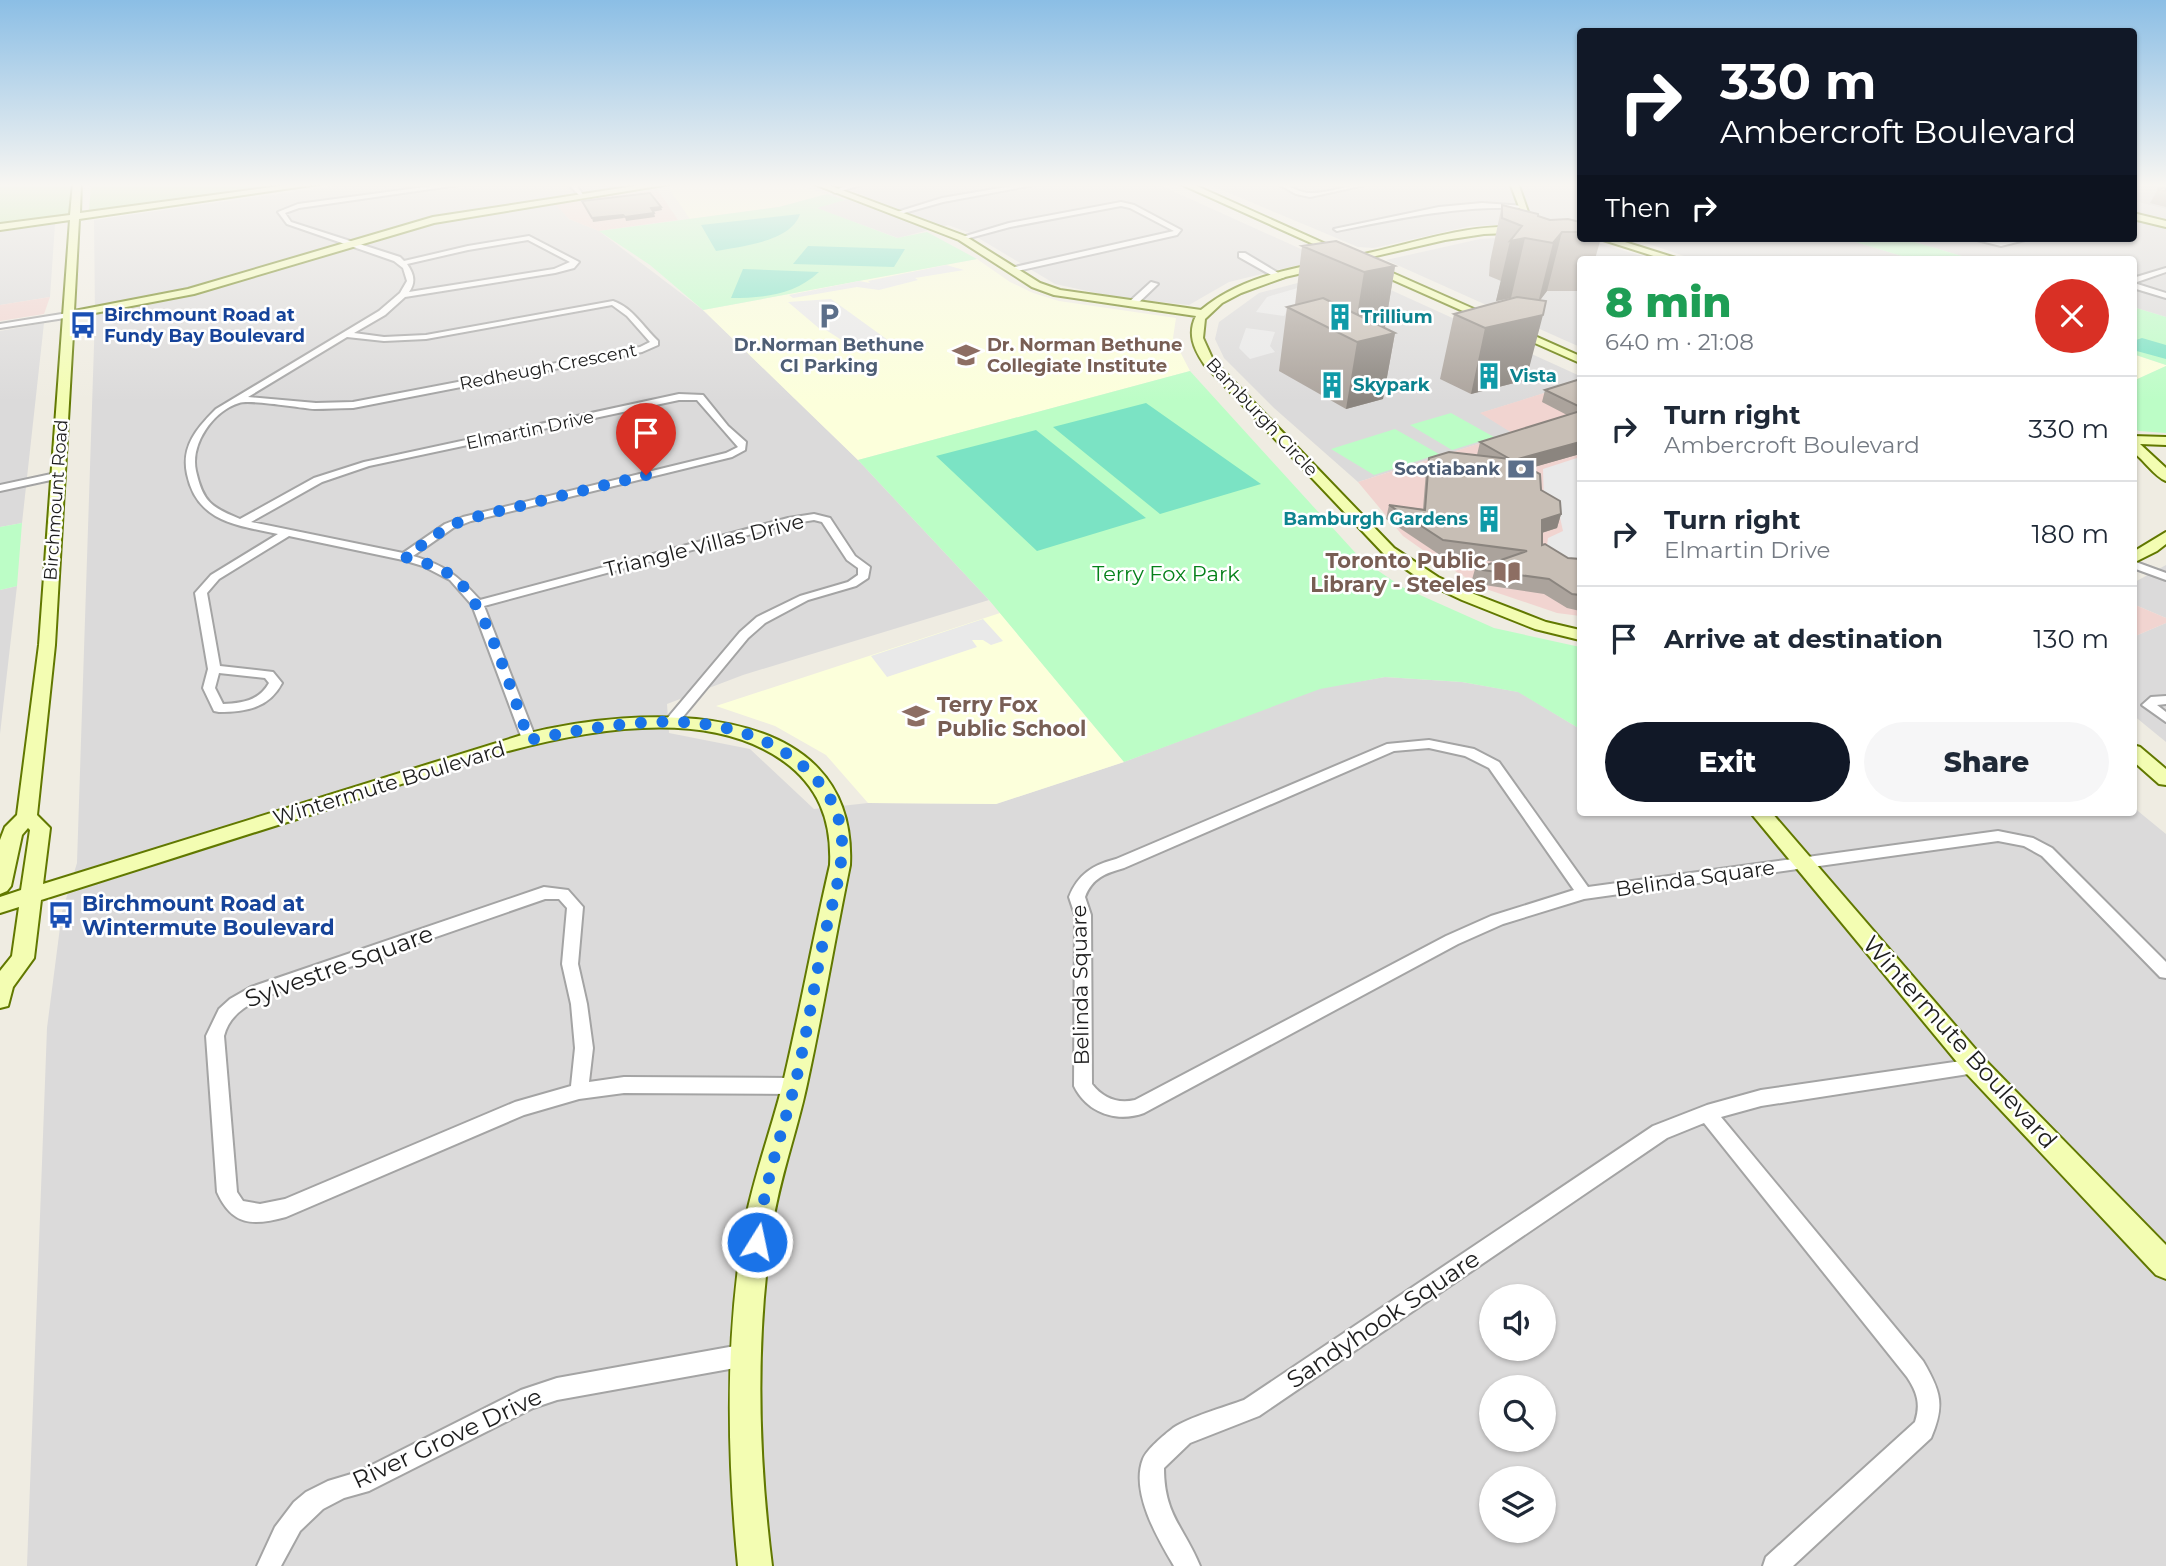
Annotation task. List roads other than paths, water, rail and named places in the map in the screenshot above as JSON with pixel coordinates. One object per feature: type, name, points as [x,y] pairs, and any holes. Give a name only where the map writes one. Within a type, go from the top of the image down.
[{"type":"street","name":"Birchmount Road","points":[[0,886],[12,832],[27,817],[47,645],[72,256]]},
{"type":"street","points":[[0,326],[190,292],[309,256]]},
{"type":"street","points":[[391,256],[404,263],[411,278],[405,295],[347,335],[219,411],[200,430],[189,462],[200,499],[215,511],[241,523],[405,557],[427,564],[454,578],[477,604],[529,740]]},
{"type":"street","points":[[404,263],[434,256]]},
{"type":"street","points":[[405,295],[555,271],[575,262],[563,256]]},
{"type":"street","points":[[991,256],[1036,285],[1058,293],[1203,314],[1221,299],[1241,290],[1281,277],[1368,256]]},
{"type":"street","points":[[1013,270],[1076,256]]},
{"type":"street","points":[[1244,256],[1281,277]]},
{"type":"street","points":[[1348,256],[1577,359]]},
{"type":"street","points":[[2137,281],[2166,270]]},
{"type":"street","points":[[1132,304],[1154,284]]},
{"type":"street","points":[[2137,285],[2166,296]]},
{"type":"street","name":"Redheugh Crescent","points":[[238,399],[316,406],[353,405],[642,349],[655,343],[643,333],[622,306],[612,303],[426,337],[384,339],[347,335]]},
{"type":"street","name":"Bamburgh Circle","points":[[1203,314],[1196,336],[1199,349],[1208,362],[1389,551],[1432,580],[1468,597],[1541,626],[1577,634]]},
{"type":"street","name":"Elmartin Drive","points":[[241,523],[318,480],[367,464],[679,397],[700,397],[725,428],[743,444],[742,448],[729,455],[467,519],[449,526],[405,557]]},
{"type":"street","points":[[2137,442],[2166,441]]},
{"type":"street","points":[[2137,446],[2166,477]]},
{"type":"street","points":[[0,488],[56,476]]},
{"type":"street","name":"Triangle Villas Drive","points":[[477,604],[802,518],[826,520],[851,558],[864,567],[864,576],[852,584],[804,598],[761,620],[744,635],[672,721]]},
{"type":"street","points":[[214,669],[269,675],[276,684],[272,693],[260,702],[237,708],[219,708],[209,688],[214,669],[201,593],[215,577],[286,533]]},
{"type":"street","points":[[2137,556],[2166,536]]},
{"type":"street","points":[[2137,566],[2166,578]]},
{"type":"street","points":[[2166,700],[2156,700],[2148,705],[2166,718]]},
{"type":"street","name":"Wintermute Boulevard","points":[[0,905],[529,740],[600,727],[672,721],[722,727],[771,743],[812,774],[837,813],[842,843],[840,865],[794,1086],[758,1226],[746,1355],[745,1454],[755,1566]]},
{"type":"street","name":"Belinda Square","points":[[1584,893],[1494,765],[1469,752],[1429,744],[1392,747],[1119,864],[1100,869],[1087,877],[1077,897],[1083,915],[1083,1086],[1089,1096],[1105,1107],[1129,1110],[1141,1107],[1156,1096],[1452,940],[1497,920],[1584,893],[1991,836],[2020,839],[2037,846],[2055,859],[2166,972]]},
{"type":"street","points":[[2137,754],[2166,779]]},
{"type":"street","name":"Wintermute Boulevard","points":[[1764,816],[1975,1066],[2166,1265]]},
{"type":"street","name":"Birchmount Road","points":[[1,989],[23,958],[33,895],[40,828],[27,817]]},
{"type":"street","name":"Sylvestre Square","points":[[579,1091],[584,1048],[579,1004],[570,964],[575,907],[568,897],[554,892],[544,892],[257,992],[229,1010],[221,1019],[215,1036],[227,1192],[233,1205],[249,1213],[267,1213],[286,1208],[521,1108],[579,1091],[624,1085],[794,1086]]},
{"type":"street","name":"Sandyhook Square","points":[[1188,1566],[1160,1519],[1151,1489],[1153,1463],[1182,1436],[1251,1408],[1660,1132],[1707,1113],[1761,1098],[1975,1066]]},
{"type":"street","points":[[1707,1113],[1915,1369],[1928,1392],[1931,1414],[1923,1430],[1774,1566]]},
{"type":"street","name":"River Grove Drive","points":[[269,1566],[276,1545],[287,1527],[314,1500],[344,1485],[361,1483],[529,1398],[584,1383],[746,1355]]},
{"type":"place","name":"Dr.Norman Bethune CI Parking","points":[[829,316]]},
{"type":"place","name":"Trillium","points":[[1340,317]]},
{"type":"place","name":"Birchmount Road at Fundy Bay Boulevard","points":[[83,325]]},
{"type":"place","name":"Dr. Norman Bethune Collegiate Institute","points":[[966,355]]},
{"type":"place","name":"Vista","points":[[1489,376]]},
{"type":"place","name":"Skypark","points":[[1332,385]]},
{"type":"place","name":"Scotiabank","points":[[1521,469]]},
{"type":"place","name":"Bamburgh Gardens","points":[[1489,519]]},
{"type":"place","name":"Toronto Public Library - Steeles","points":[[1507,572]]},
{"type":"place","name":"Terry Fox Public School","points":[[916,716]]},
{"type":"place","name":"Birchmount Road at Wintermute Boulevard","points":[[61,915]]},
{"type":"park label","name":"Terry Fox Park","points":[[1166,573]]}]
